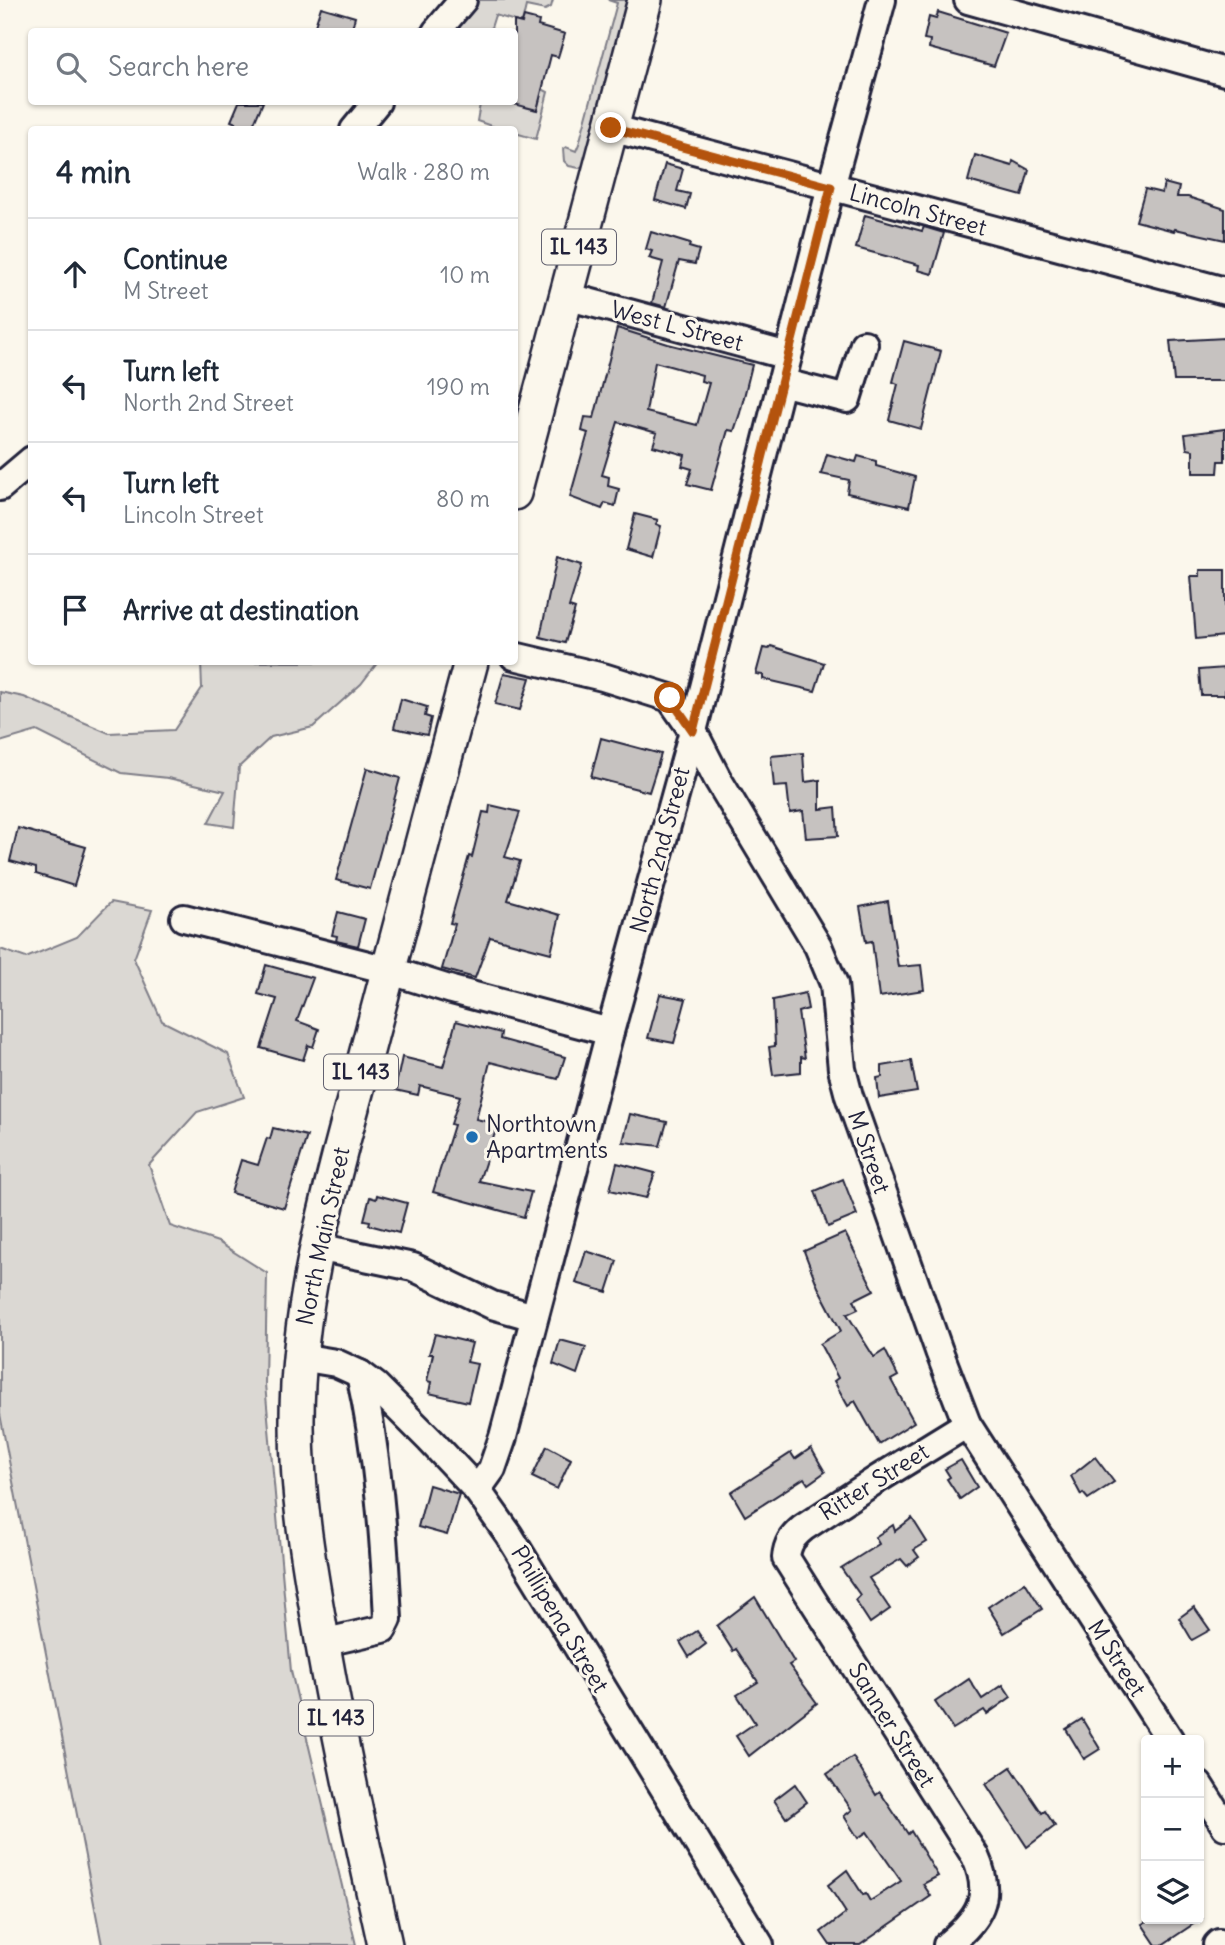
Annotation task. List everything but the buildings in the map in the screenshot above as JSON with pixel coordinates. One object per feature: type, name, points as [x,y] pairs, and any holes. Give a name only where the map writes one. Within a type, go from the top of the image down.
[{"type":"main road","name":"IL 143","points":[[518,478],[645,0]]},
{"type":"main road","name":"North Main Street","points":[[385,1945],[334,1710],[299,1496],[297,1423],[300,1357],[310,1278],[317,1247],[470,665]]},
{"type":"street","points":[[439,28],[463,0]]},
{"type":"street","name":"North 2nd Street","points":[[477,1490],[492,1469],[503,1437],[693,731],[831,187],[882,0]]},
{"type":"street","points":[[968,0],[1225,72]]},
{"type":"street","points":[[357,126],[375,105]]},
{"type":"street","name":"Lincoln Street","points":[[611,128],[1225,290]]},
{"type":"street","name":"West L Street","points":[[566,296],[788,356]]},
{"type":"street","points":[[781,382],[847,400],[864,344]]},
{"type":"street","points":[[0,487],[28,463]]},
{"type":"street","name":"M Street","points":[[518,657],[603,677],[670,698],[693,731],[717,778],[829,968],[834,984],[842,1069],[849,1096],[939,1351],[968,1424],[1167,1735]]},
{"type":"street","points":[[184,918],[388,970],[610,1032]]},
{"type":"street","points":[[317,1247],[413,1267],[492,1305],[534,1317]]},
{"type":"street","name":"Phillipena Street","points":[[300,1357],[335,1363],[360,1374],[430,1440],[477,1490],[509,1535],[760,1945]]},
{"type":"street","points":[[322,1643],[383,1629],[388,1619],[380,1498],[372,1434],[360,1374]]},
{"type":"street","name":"Ritter Street","points":[[787,1547],[793,1536],[803,1528],[968,1424]]},
{"type":"street","name":"Sanner Street","points":[[787,1547],[786,1558],[981,1869],[981,1909],[975,1920],[947,1945]]},
{"type":"street","points":[[1204,1793],[1225,1826]]},
{"type":"shaded area","points":[[476,0],[553,0],[551,7],[545,10],[526,6],[522,23],[495,15],[491,28],[453,28]]},
{"type":"shaded area","points":[[608,0],[627,0],[584,165],[579,168],[569,166],[564,161],[563,149],[566,147],[576,151],[579,144],[617,3]]},
{"type":"shaded area","points":[[542,89],[548,92],[536,139],[518,134],[518,126],[491,126],[477,121],[480,105],[517,105],[537,110]]},
{"type":"shaded area","points":[[201,665],[376,665],[361,684],[313,727],[271,737],[239,767],[234,827],[208,823],[225,791],[168,778],[121,773],[37,731],[0,742],[0,692],[24,697],[109,733],[174,730],[202,688]]},
{"type":"shaded area","points":[[111,902],[152,910],[134,959],[162,1021],[228,1054],[244,1097],[197,1112],[149,1165],[170,1226],[218,1242],[267,1273],[265,1384],[291,1671],[356,1945],[102,1945],[0,1414],[0,949],[26,958],[77,937]]},
{"type":"place","name":"Northtown Apartments","points":[[472,1137]]},
{"type":"route","points":[[611,128],[831,187],[693,731],[670,698]]}]
